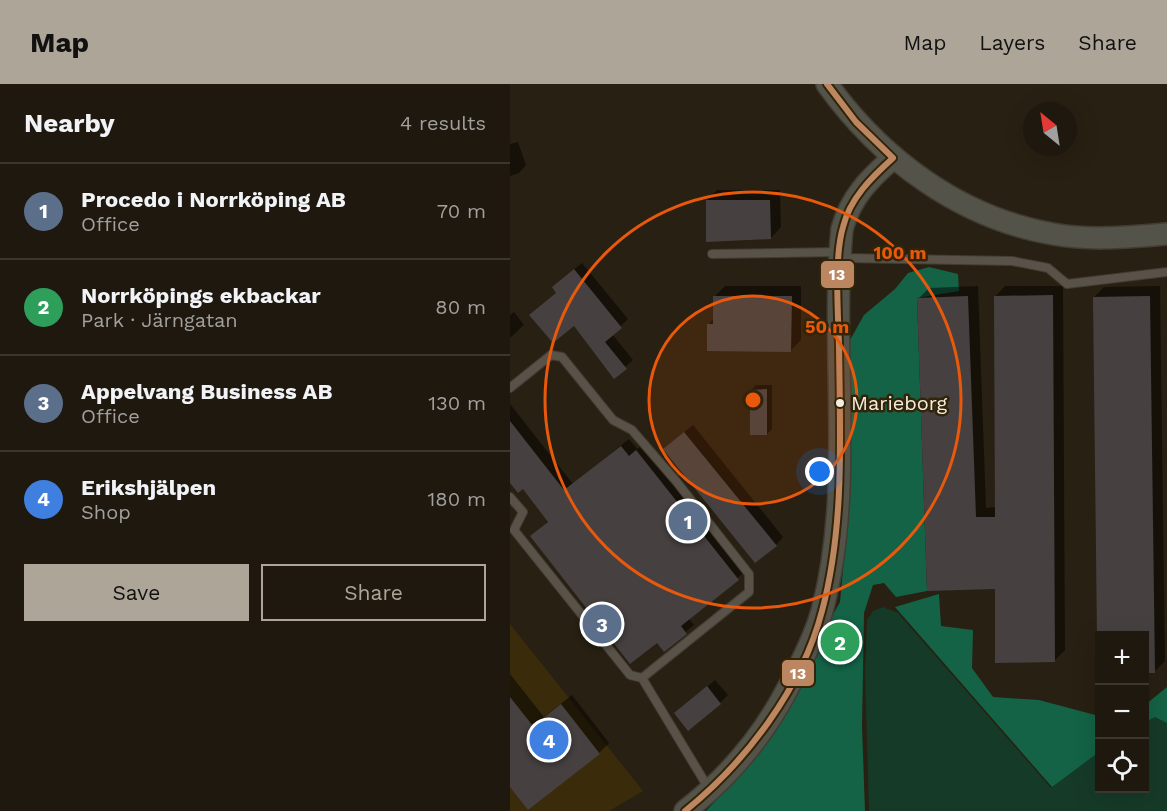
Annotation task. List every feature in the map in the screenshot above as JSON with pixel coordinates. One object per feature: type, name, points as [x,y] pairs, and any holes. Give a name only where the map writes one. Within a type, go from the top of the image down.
[{"type":"street","points":[[827,84],[856,122],[892,158],[948,196],[1018,226],[1054,235],[1095,238],[1167,234]]},
{"type":"street","points":[[685,811],[710,790],[740,759],[773,717],[802,662],[821,614],[830,577],[838,508],[842,229],[850,205],[871,177],[892,158]]},
{"type":"lane","points":[[712,254],[840,255],[1012,261],[1048,268],[1067,284],[1167,272]]},
{"type":"lane","points":[[510,388],[551,355],[562,357],[613,420],[632,430],[676,481],[749,574],[749,592],[642,678]]},
{"type":"lane","points":[[510,497],[523,512],[514,530],[630,675],[642,678],[710,790]]},
{"type":"shaded area","points":[[510,624],[643,791],[609,811],[510,811]]},
{"type":"green space","points":[[929,267],[958,274],[959,291],[917,298],[927,591],[896,597],[884,583],[873,585],[864,613],[862,726],[865,811],[706,811],[751,763],[840,602],[848,516],[850,340],[864,315],[895,289],[908,273]]},
{"type":"green space","points":[[939,594],[941,626],[973,630],[972,668],[993,697],[1039,700],[1095,715],[1095,755],[1052,787],[895,607]]},
{"type":"green space","points":[[883,607],[898,613],[1051,788],[1095,751],[1095,793],[1149,793],[1149,706],[1167,690],[1167,811],[869,811],[865,673],[867,620],[873,611]]},
{"type":"green space","points":[[1167,687],[1167,723],[1155,717],[1149,720],[1149,702]]},
{"type":"building","points":[[706,200],[770,200],[771,239],[706,242]]},
{"type":"building","points":[[574,269],[622,328],[605,342],[627,369],[614,379],[574,326],[553,343],[529,315],[556,293],[552,287]]},
{"type":"building","points":[[1053,295],[1055,662],[995,663],[995,589],[927,591],[917,298],[968,296],[976,517],[995,517],[994,296]]},
{"type":"building","points":[[713,296],[792,296],[791,352],[707,351],[707,324],[713,324]]},
{"type":"building","points":[[1150,296],[1155,673],[1149,673],[1149,631],[1097,631],[1093,297]]},
{"type":"building","points":[[767,389],[767,435],[750,435],[750,390]]},
{"type":"building","points":[[510,421],[564,490],[621,446],[629,456],[636,450],[739,580],[681,626],[687,634],[664,652],[657,643],[630,664],[530,536],[548,522],[523,489],[518,493],[510,483]]},
{"type":"building","points":[[684,432],[777,546],[755,563],[663,449]]},
{"type":"building","points":[[707,686],[721,704],[688,731],[674,713]]},
{"type":"building","points":[[510,697],[533,726],[561,704],[600,754],[528,810],[510,787]]},
{"type":"transit line","name":"13","points":[[827,84],[856,122],[893,158]]},
{"type":"transit line","name":"13","points":[[685,811],[729,770],[769,722],[801,668],[813,640],[829,579],[838,513],[840,446],[837,285],[840,240],[846,216],[856,197],[893,158]]},
{"type":"place","name":"Marieborg","points":[[840,403]]},
{"type":"place","name":"Procedo i Norrköping AB","points":[[688,521]]},
{"type":"place","name":"Appelvang Business AB","points":[[602,624]]},
{"type":"place","name":"Norrköpings ekbackar","points":[[840,642]]},
{"type":"place","name":"Erikshjälpen","points":[[549,740]]}]
